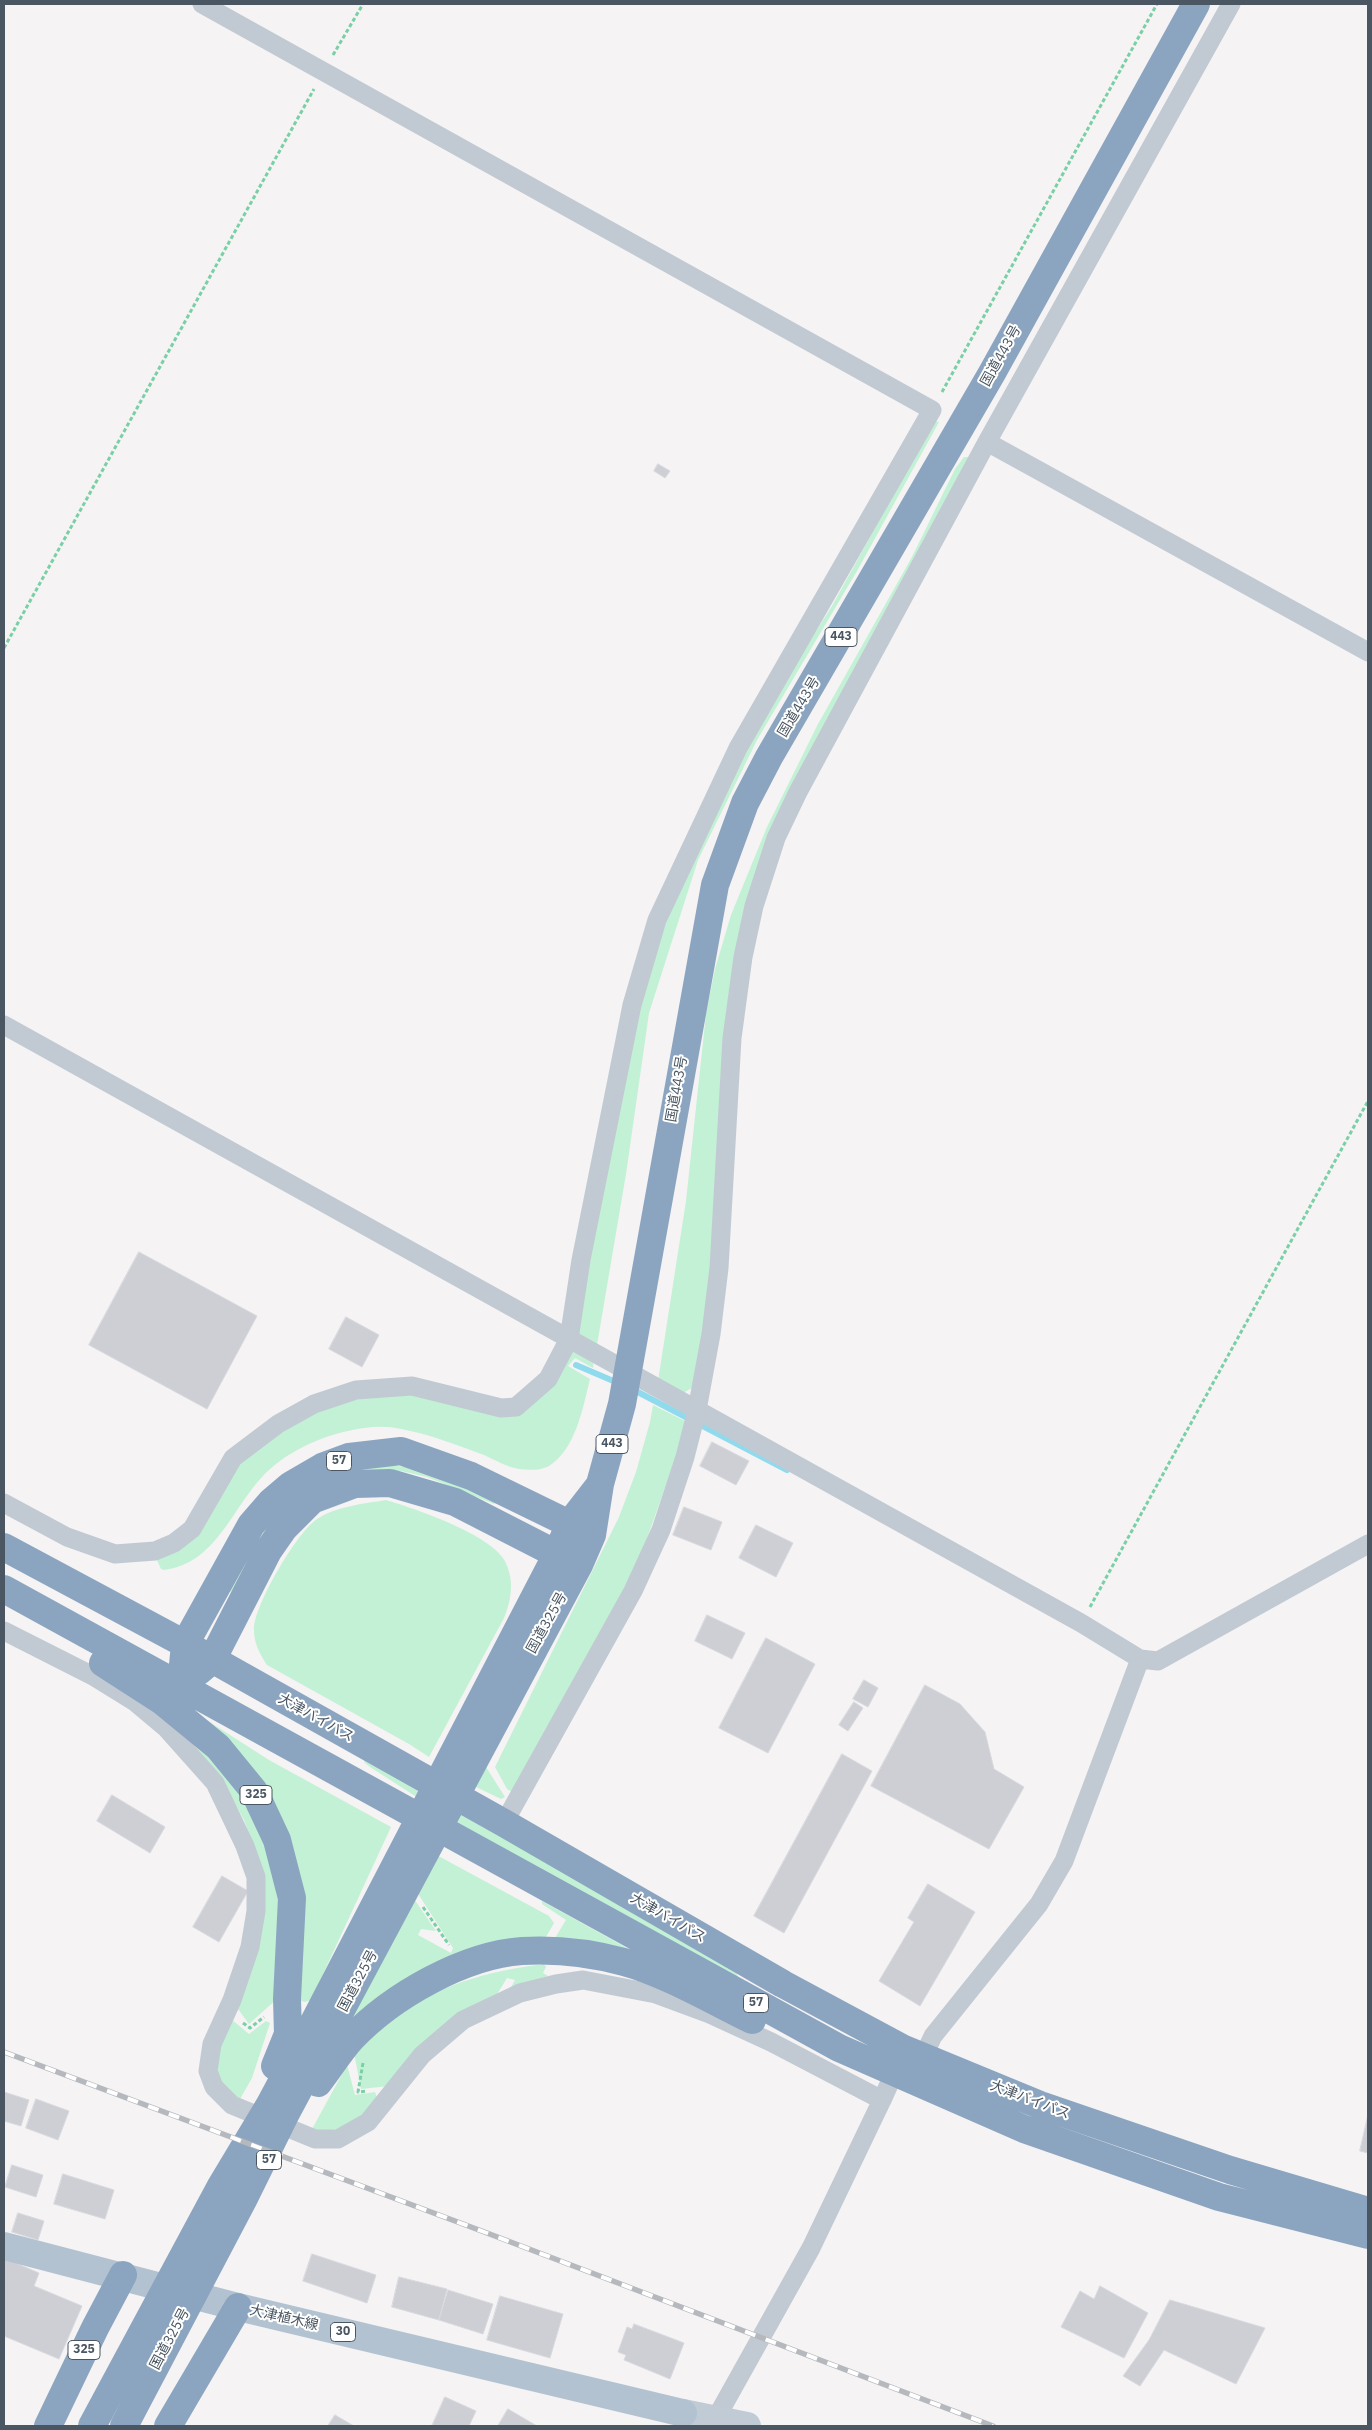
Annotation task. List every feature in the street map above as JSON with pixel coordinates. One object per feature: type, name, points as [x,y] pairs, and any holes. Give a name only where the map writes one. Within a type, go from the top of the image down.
[{"type":"highway","name":"国道443号","points":[[568,1560],[600,1484],[622,1404],[715,885],[745,803],[769,757],[992,373],[1196,4]]},
{"type":"highway","name":"57","points":[[181,1686],[185,1644],[252,1525],[266,1508],[291,1486],[322,1467],[349,1457],[401,1451],[471,1476],[581,1529]]},
{"type":"highway","name":"57","points":[[181,1686],[212,1660],[268,1551],[284,1528],[312,1500],[354,1484],[390,1483],[455,1502],[568,1560]]},
{"type":"highway","name":"大津バイパス","points":[[4,1547],[185,1644],[504,1823],[783,1984],[1024,2129],[1219,2197],[1368,2235]]},
{"type":"highway","name":"国道325号","points":[[92,2426],[156,2306],[232,2193],[568,1560]]},
{"type":"highway","name":"大津バイパス","points":[[4,1589],[839,2048],[907,2060],[1230,2170],[1368,2211]]},
{"type":"highway","name":"325","points":[[4,1607],[82,1650],[162,1701],[218,1747],[254,1791],[277,1840],[292,1898],[287,1999],[288,2034],[277,2111]]},
{"type":"highway","name":"57","points":[[277,2111],[310,2094],[352,2038],[392,2003],[436,1976],[478,1961],[520,1951],[571,1951],[625,1962],[674,1982],[794,2041],[839,2048]]},
{"type":"highway","name":"国道325号","points":[[124,2426],[182,2318],[232,2193]]},
{"type":"highway","name":"325","points":[[48,2426],[95,2328],[123,2275]]},
{"type":"highway","points":[[168,2426],[238,2307]]},
{"type":"main road","name":"大津植木線","points":[[4,2246],[123,2275],[238,2307],[679,2420]]},
{"type":"street","points":[[4,1503],[67,1537],[115,1554],[155,1551],[174,1543],[192,1530],[234,1458],[297,1412],[356,1390],[412,1386],[501,1408],[516,1407],[548,1379],[569,1340],[581,1260],[632,1005],[657,920],[738,748],[932,410],[202,4]]},
{"type":"street","points":[[504,1823],[637,1582],[661,1530],[685,1457],[697,1410],[711,1334],[719,1268],[732,1038],[743,957],[754,906],[776,838],[798,792],[987,442],[1230,4]]},
{"type":"street","points":[[987,442],[1368,652]]},
{"type":"street","points":[[4,1025],[1081,1623],[1140,1659],[1158,1661],[1368,1544]]},
{"type":"street","points":[[4,1631],[93,1676],[135,1702],[166,1728],[215,1784],[245,1846],[256,1877],[256,1911],[250,1947],[232,2000],[212,2044],[208,2070],[214,2087],[232,2105],[315,2139],[338,2139],[368,2122],[422,2056],[463,2020],[520,1993],[556,1984],[583,1980],[656,1994],[710,2014],[771,2042],[882,2100]]},
{"type":"street","points":[[715,2420],[811,2248],[882,2100],[907,2060],[933,2036],[1039,1904],[1054,1881],[1064,1861],[1140,1659]]},
{"type":"street","points":[[679,2420],[715,2420],[747,2426]]},
{"type":"path","points":[[4,648],[362,4]]},
{"type":"path","points":[[932,410],[1157,4]]},
{"type":"path","points":[[1081,1623],[1368,1101]]},
{"type":"path","points":[[419,1900],[450,1946]]},
{"type":"green space","points":[[934,421],[939,422],[857,571],[757,740],[698,860],[649,1013],[626,1174],[597,1345],[579,1336],[577,1324],[631,1046],[651,963],[686,871],[718,799],[792,668],[832,606]]},
{"type":"green space","points":[[964,457],[969,457],[760,865],[708,1312],[692,1388],[683,1393],[658,1381],[686,1201],[706,1014],[715,969],[731,915],[767,827],[818,724],[912,557],[955,469]]},
{"type":"green space","points":[[575,1350],[594,1358],[593,1368],[575,1358],[568,1366],[590,1379],[581,1414],[572,1438],[558,1459],[549,1466],[534,1470],[515,1468],[443,1440],[395,1428],[368,1428],[325,1437],[291,1454],[270,1469],[251,1490],[221,1533],[197,1557],[182,1566],[161,1569],[156,1558],[257,1445],[335,1402],[409,1393],[492,1413]]},
{"type":"green space","points":[[653,1405],[685,1421],[684,1434],[645,1544],[626,1586],[512,1792],[507,1789],[495,1767],[619,1517],[636,1472]]},
{"type":"green space","points":[[378,1464],[417,1468],[497,1501],[494,1504],[427,1477],[401,1471],[368,1472],[249,1564],[231,1592],[227,1590],[265,1524],[280,1509],[336,1472]]},
{"type":"green space","points":[[386,1500],[449,1523],[482,1540],[503,1558],[511,1580],[509,1603],[504,1618],[429,1757],[267,1665],[255,1640],[256,1619],[268,1588],[288,1554],[309,1527],[317,1519],[333,1511]]},
{"type":"green space","points":[[148,1699],[168,1712],[253,1804],[283,1894],[278,1998],[249,2024],[238,2009],[255,1850],[244,1820],[223,1782]]},
{"type":"green space","points":[[191,1710],[269,1760],[391,1827],[311,2000],[305,2002],[298,2000],[286,1840]]},
{"type":"green space","points":[[366,1759],[735,1970],[738,1977],[729,1976],[454,1821],[370,1767],[364,1762]]},
{"type":"green space","points":[[486,1767],[505,1797],[501,1799],[468,1783]]},
{"type":"green space","points":[[431,1852],[549,1916],[554,1923],[542,1944],[508,1949],[345,2034],[410,1893],[436,1931],[421,1929],[418,1935],[451,1953],[453,1948],[413,1886]]},
{"type":"green space","points":[[542,1901],[654,1963],[555,1938],[566,1920],[542,1904]]},
{"type":"green space","points":[[544,1964],[546,1967],[543,1973],[548,1976],[510,1989],[515,1980],[507,1978],[496,1996],[389,2086],[361,2089],[354,2053],[385,2024],[407,2008],[425,1997],[463,1982],[503,1971]]},
{"type":"green space","points":[[231,2019],[249,2034],[266,2021],[270,2023],[252,2078],[240,2099],[228,2090],[216,2071],[217,2053]]},
{"type":"green space","points":[[347,2065],[355,2095],[375,2092],[377,2098],[349,2125],[333,2130],[311,2131]]},
{"type":"building","points":[[658,464],[670,471],[665,478],[654,471]]},
{"type":"building","points":[[139,1252],[257,1316],[207,1409],[89,1345]]},
{"type":"building","points":[[346,1317],[379,1335],[362,1367],[329,1349]]},
{"type":"building","points":[[712,1442],[749,1461],[736,1485],[700,1466]]},
{"type":"building","points":[[684,1507],[722,1522],[711,1550],[673,1535]]},
{"type":"building","points":[[756,1525],[793,1543],[776,1577],[739,1558]]},
{"type":"building","points":[[707,1615],[745,1633],[732,1659],[695,1641]]},
{"type":"building","points":[[766,1638],[815,1664],[768,1753],[719,1728]]},
{"type":"building","points":[[864,1680],[878,1688],[868,1707],[853,1699]]},
{"type":"building","points":[[925,1685],[960,1704],[985,1732],[994,1769],[1024,1787],[989,1849],[871,1786]]},
{"type":"building","points":[[854,1702],[863,1708],[848,1731],[839,1725]]},
{"type":"building","points":[[842,1754],[872,1771],[784,1933],[754,1916]]},
{"type":"building","points":[[112,1795],[165,1827],[150,1853],[97,1821]]},
{"type":"building","points":[[222,1876],[248,1891],[219,1942],[193,1927]]},
{"type":"building","points":[[928,1884],[975,1912],[920,2006],[879,1981],[914,1922],[908,1918]]},
{"type":"building","points":[[4,2092],[29,2100],[21,2126],[4,2121]]},
{"type":"building","points":[[36,2099],[69,2111],[58,2140],[26,2128]]},
{"type":"building","points":[[1368,2115],[1368,2153],[1360,2151]]},
{"type":"building","points":[[12,2165],[43,2175],[36,2197],[5,2187]]},
{"type":"building","points":[[63,2174],[114,2190],[105,2219],[54,2204]]},
{"type":"building","points":[[18,2213],[44,2221],[38,2240],[12,2232]]},
{"type":"building","points":[[312,2254],[376,2275],[367,2303],[303,2281]]},
{"type":"building","points":[[4,2258],[39,2273],[34,2286],[82,2306],[59,2359],[4,2336]]},
{"type":"building","points":[[399,2277],[447,2289],[439,2320],[392,2307]]},
{"type":"building","points":[[1100,2286],[1148,2313],[1124,2358],[1061,2327],[1080,2291],[1094,2299]]},
{"type":"building","points":[[448,2290],[493,2304],[483,2334],[439,2320]]},
{"type":"building","points":[[500,2296],[563,2314],[550,2358],[487,2340]]},
{"type":"building","points":[[1170,2300],[1265,2328],[1236,2384],[1164,2350],[1140,2386],[1123,2376],[1149,2340]]},
{"type":"building","points":[[634,2324],[684,2343],[670,2379],[624,2360],[626,2355],[618,2352],[627,2327],[632,2329]]},
{"type":"building","points":[[445,2397],[476,2411],[469,2426],[432,2426]]},
{"type":"building","points":[[508,2409],[537,2426],[498,2426]]},
{"type":"building","points":[[335,2415],[354,2426],[328,2426]]},
{"type":"waterway","points":[[576,1365],[618,1383]]},
{"type":"waterway","points":[[632,1389],[787,1470]]},
{"type":"railway","points":[[4,2052],[487,2233],[993,2426]]}]
